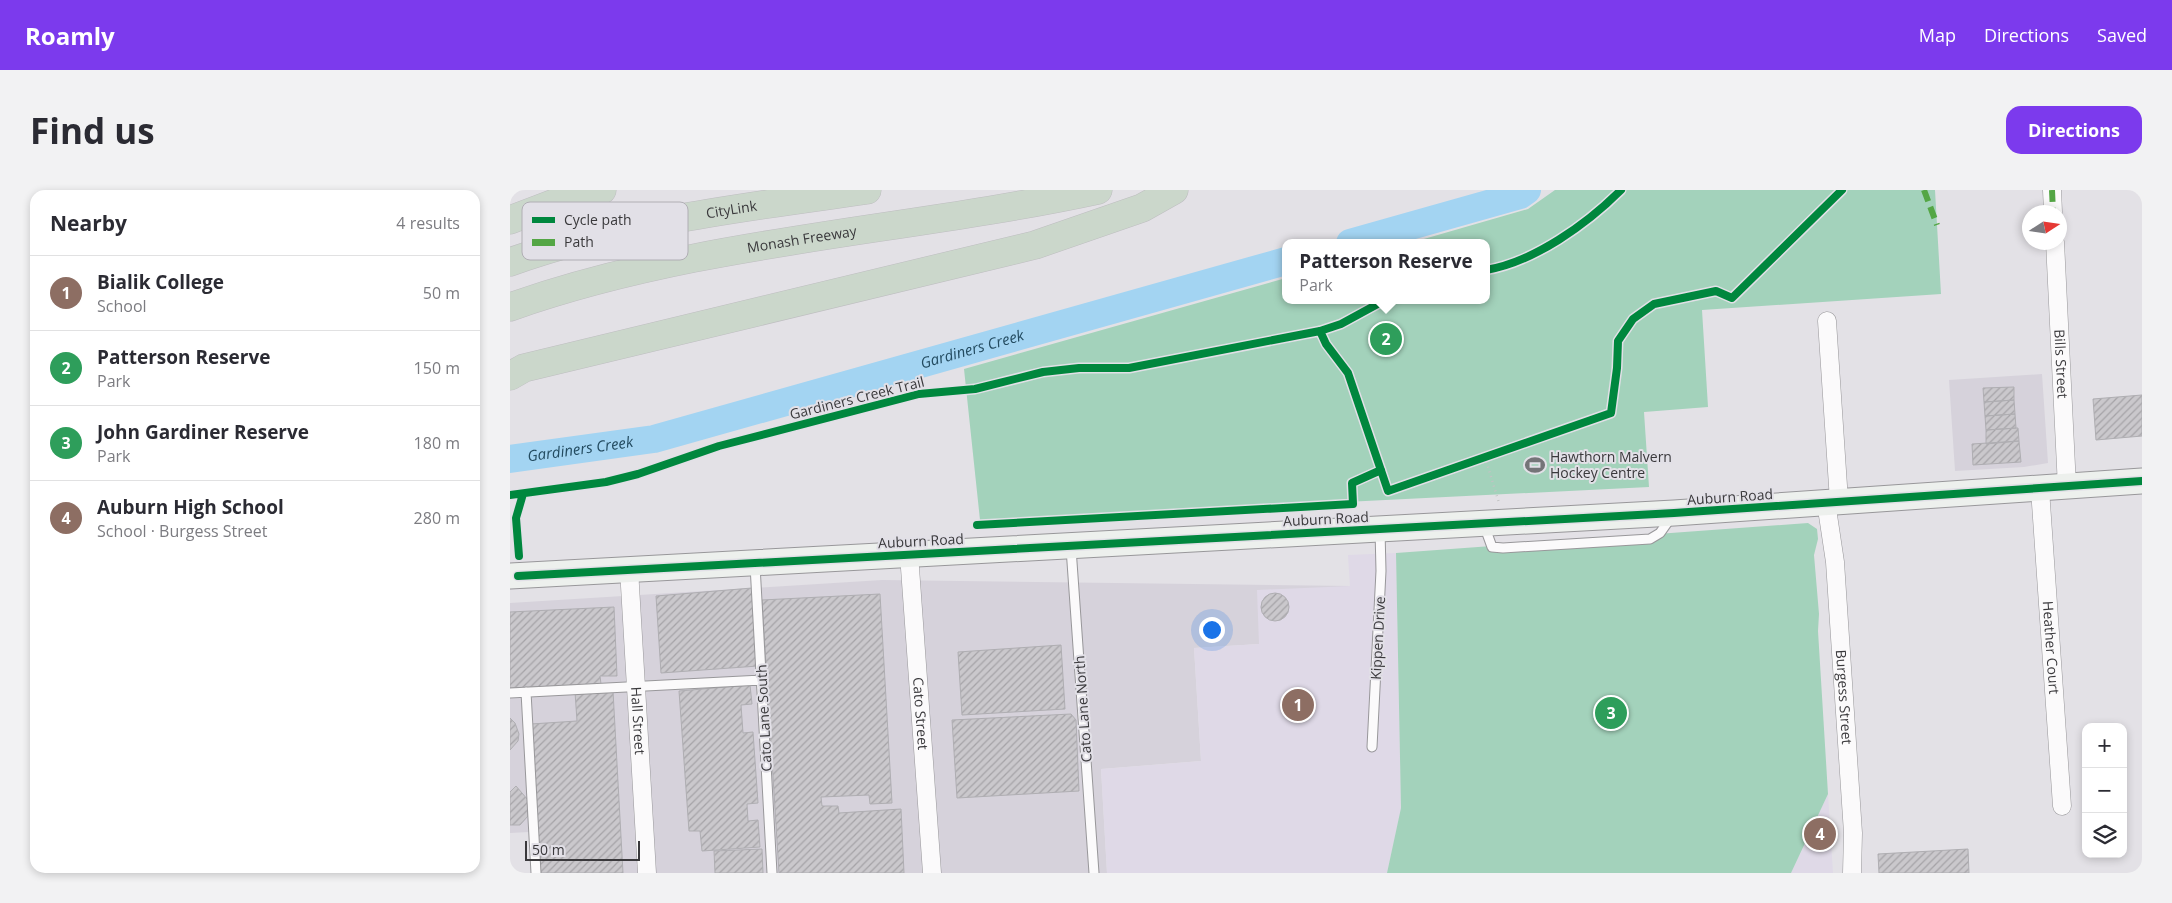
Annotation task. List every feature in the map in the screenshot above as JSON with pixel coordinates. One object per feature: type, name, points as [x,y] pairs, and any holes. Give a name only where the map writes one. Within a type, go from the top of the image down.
[{"type":"highway","points":[[557,202],[602,190]]},
{"type":"highway","name":"CityLink","points":[[688,217],[868,190]]},
{"type":"highway","name":"Monash Freeway","points":[[688,259],[1029,204],[1098,190]]},
{"type":"highway","points":[[515,370],[1035,245],[1142,208],[1174,190]]},
{"type":"highway","points":[[510,220],[522,215]]},
{"type":"highway","name":"CityLink","points":[[510,262],[522,258]]},
{"type":"highway","name":"Monash Freeway","points":[[510,307],[573,287],[681,260]]},
{"type":"main road","name":"Auburn Road","points":[[510,576],[1674,513],[2142,481]]},
{"type":"street","points":[[2052,190],[2053,205]]},
{"type":"street","name":"Bills Street","points":[[2055,250],[2067,487]]},
{"type":"street","name":"Burgess Street","points":[[1827,322],[1833,502],[1837,524],[1835,562],[1854,833],[1861,873]]},
{"type":"street","name":"Heather Court","points":[[2040,489],[2062,806]]},
{"type":"street","name":"Cato Street","points":[[909,554],[932,873]]},
{"type":"street","name":"Hall Street","points":[[629,569],[647,873]]},
{"type":"street","name":"Burgess Street","points":[[1852,873],[1854,833]]},
{"type":"lane","name":"Kippen Drive","points":[[1372,748],[1382,571],[1380,529]]},
{"type":"lane","name":"Cato Lane North","points":[[1071,545],[1094,873]]},
{"type":"lane","name":"Cato Lane South","points":[[755,562],[772,873]]},
{"type":"lane","points":[[510,693],[762,680]]},
{"type":"lane","points":[[526,692],[536,873]]},
{"type":"path","points":[[1476,460],[1494,454]]},
{"type":"path","points":[[1485,457],[1499,502]]},
{"type":"shaded area","points":[[2042,374],[2048,463],[2024,467],[1955,471],[1949,380]]},
{"type":"shaded area","points":[[1396,553],[1401,809],[1387,873],[1107,873],[1101,769],[1201,761],[1194,648],[1259,644],[1257,590],[1350,586],[1348,555]]},
{"type":"shaded area","points":[[882,580],[1350,586],[1259,644],[1194,648],[1201,761],[1101,769],[1107,873],[531,873],[529,832],[510,833],[510,603]]},
{"type":"shaded area","points":[[1828,794],[1833,873],[1791,873]]},
{"type":"green space","points":[[1555,190],[1935,190],[1941,294],[1702,310],[1708,407],[1644,412],[1649,487],[980,520],[964,369],[1282,279],[1282,304],[1490,304],[1490,239],[1424,239],[1528,209]]},
{"type":"green space","points":[[1808,523],[1817,529],[1818,539],[1814,555],[1819,614],[1818,631],[1828,794],[1791,873],[1387,873],[1401,808],[1396,553]]},
{"type":"building","points":[[2014,387],[2014,400],[1984,402],[1983,388]]},
{"type":"building","points":[[2142,395],[2142,436],[2096,440],[2093,399]]},
{"type":"building","points":[[2014,400],[2015,414],[1985,416],[1984,402]]},
{"type":"building","points":[[2015,414],[2016,428],[1986,430],[1985,416]]},
{"type":"building","points":[[2018,428],[2019,441],[1986,444],[1986,430]]},
{"type":"building","points":[[2019,441],[2021,462],[1973,465],[1972,444]]},
{"type":"building","points":[[752,588],[758,666],[661,673],[656,596]]},
{"type":"building","points":[[1275,593],[1285,597],[1289,607],[1285,617],[1275,621],[1265,617],[1261,607],[1265,597]]},
{"type":"building","points":[[880,594],[892,803],[870,804],[869,795],[821,797],[822,806],[838,806],[839,813],[901,809],[904,873],[779,873],[762,600]]},
{"type":"building","points":[[614,607],[617,676],[600,676],[601,684],[510,688],[510,612]]},
{"type":"building","points":[[1061,645],[1065,709],[962,715],[958,652]]},
{"type":"building","points":[[750,685],[752,704],[741,705],[743,733],[753,732],[758,803],[747,804],[748,821],[758,820],[760,847],[702,851],[700,831],[689,831],[679,691]]},
{"type":"building","points":[[613,691],[623,873],[539,873],[531,724],[577,721],[575,692]]},
{"type":"building","points":[[1071,714],[1076,720],[1079,791],[957,798],[952,720]]},
{"type":"building","points":[[510,718],[515,723],[519,734],[518,741],[510,750]]},
{"type":"building","points":[[516,786],[528,800],[528,816],[520,825],[510,825],[510,792]]},
{"type":"building","points":[[762,849],[763,873],[715,873],[714,851]]},
{"type":"building","points":[[1968,849],[1969,873],[1879,873],[1878,854]]},
{"type":"waterway","name":"Gardiners Creek","points":[[1364,239],[1520,195],[1527,190]]},
{"type":"waterway","name":"Gardiners Creek","points":[[510,459],[654,439],[1282,262]]},
{"type":"marked path","points":[[1924,190],[1937,225]]},
{"type":"marked path","points":[[2052,190],[2053,205]]},
{"type":"cycle path","points":[[1490,269],[1523,259],[1559,240],[1592,216],[1621,190]]},
{"type":"cycle path","points":[[1320,331],[1326,344],[1348,373],[1388,491],[1611,413],[1617,368],[1618,341],[1633,319],[1654,304],[1716,291],[1732,298],[1842,190]]},
{"type":"cycle path","name":"Gardiners Creek Trail","points":[[510,495],[606,482],[638,474],[719,446],[919,394],[975,389],[1043,372],[1079,368],[1129,368],[1320,331],[1341,324],[1378,304]]},
{"type":"cycle path","points":[[977,525],[1353,504],[1352,483],[1381,470]]},
{"type":"cycle path","points":[[518,576],[1674,513],[2142,481]]},
{"type":"cycle path","points":[[519,556],[516,518],[523,494]]},
{"type":"place","name":"Patterson Reserve","points":[[1386,339]]},
{"type":"place","name":"Hawthorn Malvern Hockey Centre","points":[[1535,465]]},
{"type":"place","name":"Bialik College","points":[[1298,705]]},
{"type":"place","name":"John Gardiner Reserve","points":[[1611,713]]},
{"type":"place","name":"Auburn High School","points":[[1820,834]]}]
